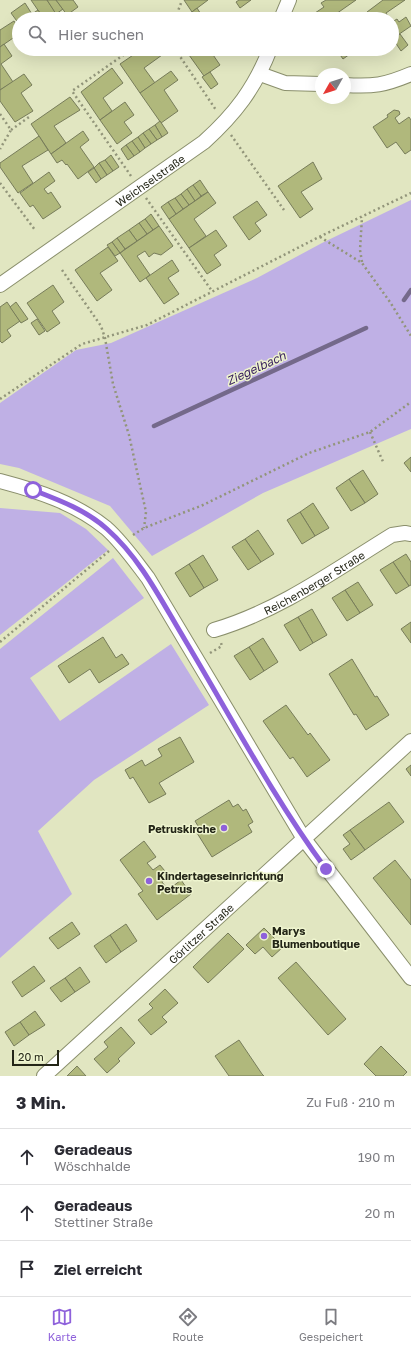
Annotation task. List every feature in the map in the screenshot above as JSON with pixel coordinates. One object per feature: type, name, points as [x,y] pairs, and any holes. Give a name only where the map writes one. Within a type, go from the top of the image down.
[{"type":"street","points":[[284,12],[289,0]]},
{"type":"street","name":"Weichselstraße","points":[[0,284],[204,142],[222,126],[247,95],[260,74],[267,56]]},
{"type":"street","points":[[260,74],[285,83],[315,84]]},
{"type":"street","points":[[351,86],[387,84],[411,74]]},
{"type":"street","points":[[0,481],[33,490],[62,501],[84,512],[107,529],[120,543],[148,578],[304,839],[411,978]]},
{"type":"street","name":"Reichenberger Straße","points":[[214,630],[240,622],[287,599],[392,535],[405,533],[411,534]]},
{"type":"street","name":"Görlitzer Straße","points":[[44,1076],[411,741]]},
{"type":"path","points":[[178,12],[181,3]]},
{"type":"path","points":[[122,56],[72,91],[132,178]]},
{"type":"path","points":[[180,56],[215,106],[218,114]]},
{"type":"path","points":[[0,114],[11,130]]},
{"type":"path","points":[[0,149],[11,130],[28,117]]},
{"type":"path","points":[[227,131],[284,210]]},
{"type":"path","points":[[0,182],[35,230]]},
{"type":"path","points":[[0,400],[82,344],[147,325],[319,237],[411,193]]},
{"type":"path","points":[[145,197],[212,291]]},
{"type":"path","points":[[362,217],[360,250],[362,263]]},
{"type":"path","points":[[319,237],[362,263],[390,302],[411,336]]},
{"type":"path","points":[[62,270],[101,326],[105,338],[113,384],[129,435],[146,512],[144,528]]},
{"type":"path","points":[[0,642],[120,543],[144,528],[203,505],[309,453],[370,432],[411,402]]},
{"type":"path","points":[[370,432],[384,464]]},
{"type":"path","points":[[198,661],[222,646],[214,630]]},
{"type":"shaded area","points":[[411,200],[411,429],[263,493],[152,556],[110,506],[19,468],[0,464],[0,403],[76,350],[111,343],[257,278],[322,243]]},
{"type":"shaded area","points":[[0,508],[60,513],[86,529],[108,550],[0,635]]},
{"type":"shaded area","points":[[113,558],[144,598],[30,678],[60,721],[171,644],[209,705],[94,780],[38,831],[72,894],[0,958],[0,649]]},
{"type":"building","points":[[31,0],[47,0],[55,12],[39,12]]},
{"type":"building","points":[[47,0],[56,0],[63,9],[59,12],[55,12]]},
{"type":"building","points":[[56,0],[73,0],[78,7],[71,12],[65,12]]},
{"type":"building","points":[[184,0],[208,0],[192,12]]},
{"type":"building","points":[[239,0],[251,0],[240,8],[236,2]]},
{"type":"building","points":[[326,0],[356,0],[339,12],[316,12],[324,7],[321,3]]},
{"type":"building","points":[[383,0],[405,0],[387,12],[367,12]]},
{"type":"building","points":[[25,3],[31,12],[12,12]]},
{"type":"building","points":[[197,8],[200,12],[192,12]]},
{"type":"building","points":[[406,17],[411,26],[399,34],[399,22]]},
{"type":"building","points":[[12,22],[12,39],[0,47],[0,30]]},
{"type":"building","points":[[400,34],[408,45],[401,51],[399,48]]},
{"type":"building","points":[[4,44],[12,56],[1,64],[13,82],[0,90],[0,47]]},
{"type":"building","points":[[132,56],[161,56],[144,68],[155,83],[140,93],[120,64]]},
{"type":"building","points":[[190,56],[214,56],[220,65],[204,76]]},
{"type":"building","points":[[112,68],[123,83],[103,98],[112,111],[100,120],[81,92]]},
{"type":"building","points":[[171,71],[178,80],[164,90],[178,111],[161,123],[140,93]]},
{"type":"building","points":[[210,72],[218,84],[211,89],[202,77]]},
{"type":"building","points":[[24,74],[32,85],[21,93],[33,111],[15,122],[0,101],[0,90]]},
{"type":"building","points":[[70,97],[80,110],[54,126],[66,143],[51,154],[31,124]]},
{"type":"building","points":[[125,102],[134,115],[124,122],[132,133],[117,144],[100,120]]},
{"type":"building","points":[[394,110],[399,111],[400,114],[395,118],[399,124],[409,117],[411,120],[411,150],[405,154],[396,142],[387,148],[373,127],[388,117],[387,115]]},
{"type":"building","points":[[160,121],[168,133],[162,137],[155,125]]},
{"type":"building","points":[[155,125],[162,137],[157,140],[149,129]]},
{"type":"building","points":[[149,129],[157,140],[151,144],[143,133]]},
{"type":"building","points":[[83,131],[89,140],[80,147],[94,167],[78,179],[67,164],[66,165],[62,160],[57,163],[51,154]]},
{"type":"building","points":[[143,133],[151,144],[145,148],[138,137]]},
{"type":"building","points":[[39,136],[48,150],[22,166],[33,183],[18,193],[0,167],[0,163]]},
{"type":"building","points":[[138,137],[145,148],[140,152],[132,141]]},
{"type":"building","points":[[132,141],[140,152],[134,156],[126,145]]},
{"type":"building","points":[[126,145],[134,156],[128,160],[121,149]]},
{"type":"building","points":[[111,155],[119,167],[113,171],[105,160]]},
{"type":"building","points":[[105,160],[113,171],[107,175],[99,163]]},
{"type":"building","points":[[313,162],[322,179],[301,192],[313,209],[300,218],[278,186]]},
{"type":"building","points":[[99,163],[107,175],[101,179],[94,168]]},
{"type":"building","points":[[94,168],[101,179],[96,183],[88,172]]},
{"type":"building","points":[[49,172],[55,181],[44,189],[48,194],[51,192],[61,207],[43,219],[33,205],[30,207],[20,193]]},
{"type":"building","points":[[200,180],[208,192],[201,196],[193,185]]},
{"type":"building","points":[[193,185],[201,196],[195,201],[187,189]]},
{"type":"building","points":[[187,189],[195,201],[189,205],[181,194]]},
{"type":"building","points":[[208,192],[216,203],[194,219],[206,236],[189,248],[169,219]]},
{"type":"building","points":[[181,194],[189,205],[183,209],[175,198]]},
{"type":"building","points":[[175,198],[183,209],[176,214],[168,202]]},
{"type":"building","points":[[257,201],[267,215],[255,223],[261,231],[249,240],[233,217]]},
{"type":"building","points":[[168,202],[176,214],[169,219],[161,207]]},
{"type":"building","points":[[151,214],[159,226],[153,230],[145,219]]},
{"type":"building","points":[[145,219],[153,230],[147,234],[139,223]]},
{"type":"building","points":[[139,223],[147,234],[137,241],[129,230]]},
{"type":"building","points":[[159,226],[173,246],[161,255],[154,253],[149,257],[145,251],[137,256],[150,275],[140,282],[120,253]]},
{"type":"building","points":[[129,230],[137,241],[125,249],[117,238]]},
{"type":"building","points":[[216,230],[227,246],[214,255],[221,265],[207,274],[189,248]]},
{"type":"building","points":[[117,238],[125,249],[120,253],[112,242]]},
{"type":"building","points":[[112,242],[120,253],[115,256],[107,245]]},
{"type":"building","points":[[108,247],[118,261],[100,273],[112,290],[97,301],[75,270]]},
{"type":"building","points":[[172,260],[179,271],[168,278],[179,294],[164,304],[146,278]]},
{"type":"building","points":[[53,285],[64,302],[52,311],[60,323],[47,332],[27,303]]},
{"type":"building","points":[[7,302],[20,321],[7,330],[11,336],[2,343],[0,341],[0,307]]},
{"type":"building","points":[[16,302],[28,319],[21,323],[10,307]]},
{"type":"building","points":[[37,319],[45,331],[39,335],[31,323]]},
{"type":"building","points":[[411,457],[411,472],[404,463]]},
{"type":"building","points":[[363,470],[378,494],[365,503],[349,479]]},
{"type":"building","points":[[349,479],[365,503],[351,511],[336,488]]},
{"type":"building","points":[[313,503],[329,528],[315,536],[300,512]]},
{"type":"building","points":[[300,512],[315,536],[302,544],[287,520]]},
{"type":"building","points":[[258,530],[274,554],[261,562],[245,539]]},
{"type":"building","points":[[245,539],[261,562],[248,570],[232,547]]},
{"type":"building","points":[[406,554],[411,562],[411,585],[409,586],[393,562]]},
{"type":"building","points":[[203,555],[218,580],[204,588],[189,564]]},
{"type":"building","points":[[393,562],[409,586],[396,594],[380,570]]},
{"type":"building","points":[[189,564],[204,588],[190,597],[175,573]]},
{"type":"building","points":[[358,582],[373,605],[360,613],[345,590]]},
{"type":"building","points":[[345,590],[360,613],[347,621],[332,598]]},
{"type":"building","points":[[312,609],[327,635],[313,643],[298,617]]},
{"type":"building","points":[[298,617],[313,643],[300,651],[284,625]]},
{"type":"building","points":[[411,622],[411,643],[401,629]]},
{"type":"building","points":[[103,637],[116,658],[122,654],[129,664],[99,683],[90,669],[69,683],[58,666]]},
{"type":"building","points":[[263,638],[278,662],[264,671],[249,647]]},
{"type":"building","points":[[249,647],[264,671],[250,680],[234,656]]},
{"type":"building","points":[[352,659],[375,697],[377,696],[389,715],[366,730],[356,714],[354,715],[329,674]]},
{"type":"building","points":[[286,705],[308,735],[310,733],[330,760],[307,777],[293,757],[290,759],[263,721]]},
{"type":"building","points":[[180,737],[194,762],[159,783],[166,794],[149,803],[133,777],[130,779],[125,770],[142,760],[145,766],[162,756],[158,749]]},
{"type":"building","points":[[411,765],[411,776],[406,769]]},
{"type":"building","name":"Petruskirche","points":[[229,800],[233,807],[238,804],[243,811],[246,809],[253,822],[248,825],[252,832],[212,857],[197,833],[201,831],[195,821]]},
{"type":"building","points":[[389,802],[404,822],[365,850],[350,830]]},
{"type":"building","points":[[350,830],[365,850],[351,860],[343,849],[350,844],[343,835]]},
{"type":"building","name":"Kindertageseinrichtung Petrus","points":[[144,841],[156,857],[147,863],[153,870],[160,865],[169,876],[162,882],[168,890],[181,880],[191,894],[157,920],[138,894],[143,891],[120,860]]},
{"type":"building","points":[[395,860],[411,880],[411,925],[373,878]]},
{"type":"building","points":[[72,922],[80,934],[58,949],[49,938]]},
{"type":"building","points":[[126,924],[137,941],[121,952],[110,935]]},
{"type":"building","name":"Marys Blumenboutique","points":[[264,928],[283,947],[272,957],[263,947],[255,954],[246,945]]},
{"type":"building","points":[[228,933],[244,949],[208,983],[193,967]]},
{"type":"building","points":[[110,935],[121,952],[106,963],[94,946]]},
{"type":"building","points":[[296,962],[346,1019],[328,1035],[278,978]]},
{"type":"building","points":[[34,966],[45,981],[22,997],[12,982]]},
{"type":"building","points":[[80,967],[90,982],[75,992],[65,978]]},
{"type":"building","points":[[65,978],[75,992],[61,1002],[50,988]]},
{"type":"building","points":[[165,989],[178,1003],[162,1017],[167,1022],[151,1035],[138,1020],[153,1008],[149,1004]]},
{"type":"building","points":[[35,1011],[45,1025],[29,1035],[20,1022]]},
{"type":"building","points":[[20,1022],[29,1035],[14,1046],[5,1032]]},
{"type":"building","points":[[121,1027],[135,1043],[118,1059],[120,1061],[107,1073],[94,1059],[108,1047],[104,1042]]},
{"type":"building","points":[[239,1040],[264,1076],[229,1076],[215,1056]]},
{"type":"building","points":[[381,1046],[407,1072],[403,1076],[376,1076],[364,1064]]},
{"type":"building","points":[[77,1066],[86,1076],[67,1076]]},
{"type":"waterway","name":"Ziegelbach","points":[[404,300],[411,290]]},
{"type":"waterway","name":"Ziegelbach","points":[[154,426],[366,328]]},
{"type":"place","name":"Petruskirche","points":[[224,828]]},
{"type":"place","name":"Kindertageseinrichtung Petrus","points":[[149,881]]},
{"type":"place","name":"Marys Blumenboutique","points":[[264,936]]},
{"type":"route","points":[[33,490],[62,501],[84,512],[107,529],[148,578],[283,806],[304,839],[326,869]]}]
